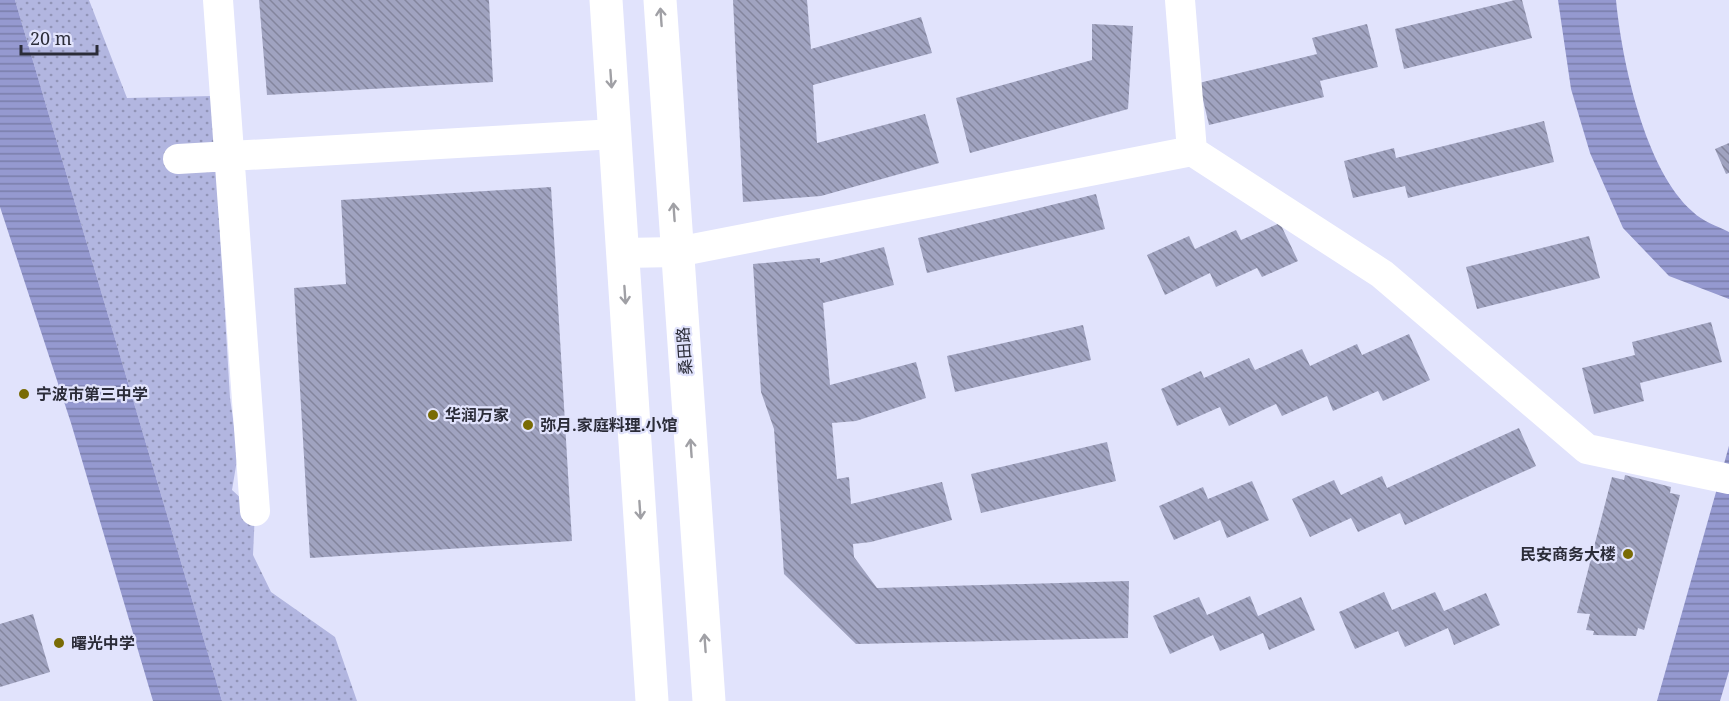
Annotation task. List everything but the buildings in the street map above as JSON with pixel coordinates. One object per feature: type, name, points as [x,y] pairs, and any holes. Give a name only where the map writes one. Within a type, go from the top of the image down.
[{"type":"main road","points":[[606,0],[652,701]]},
{"type":"main road","name":"桑田路","points":[[660,0],[709,701]]},
{"type":"street","points":[[218,0],[255,511]]},
{"type":"street","points":[[1180,0],[1192,151]]},
{"type":"street","points":[[178,159],[615,135]]},
{"type":"street","points":[[622,253],[677,252],[1192,151],[1382,274],[1587,449],[1729,479]]},
{"type":"shaded area","points":[[0,0],[15,0],[222,701],[153,701],[71,423],[0,207]]},
{"type":"shaded area","points":[[15,0],[89,0],[127,98],[212,96],[230,398],[238,454],[232,490],[255,511],[253,555],[271,592],[335,637],[357,701],[222,701]]},
{"type":"shaded area","points":[[1558,0],[1616,0],[1630,83],[1649,143],[1662,170],[1676,193],[1693,212],[1705,221],[1729,232],[1729,299],[1669,276],[1623,228],[1590,153],[1571,89]]},
{"type":"shaded area","points":[[1729,446],[1729,671],[1720,701],[1657,701]]},
{"type":"place","name":"宁波市第三中学","points":[[24,394]]},
{"type":"place","name":"华润万家","points":[[433,415]]},
{"type":"place","name":"弥月.家庭料理.小馆","points":[[528,425]]},
{"type":"place","name":"民安商务大楼","points":[[1628,554]]},
{"type":"place","name":"曙光中学","points":[[59,643]]}]
